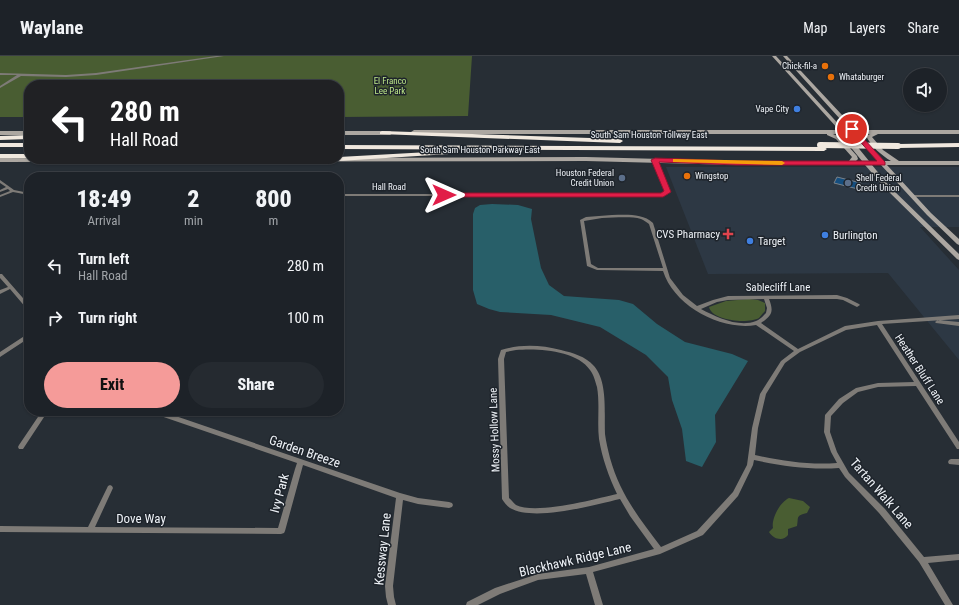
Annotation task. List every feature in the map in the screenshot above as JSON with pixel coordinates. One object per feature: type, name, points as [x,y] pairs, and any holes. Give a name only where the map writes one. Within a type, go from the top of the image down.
[{"type":"highway","points":[[382,132],[666,144]]},
{"type":"highway","points":[[0,138],[24,137]]},
{"type":"highway","points":[[0,146],[24,144]]},
{"type":"highway","name":"South Sam Houston Tollway East","points":[[344,144],[666,144],[822,147]]},
{"type":"highway","name":"South Sam Houston Tollway East","points":[[900,147],[959,145]]},
{"type":"highway","points":[[0,146],[24,148]]},
{"type":"highway","name":"South Sam Houston Tollway East","points":[[344,147],[959,148]]},
{"type":"highway","points":[[344,159],[587,147]]},
{"type":"highway","points":[[0,156],[24,156]]},
{"type":"main road","points":[[774,56],[843,132],[888,188],[959,258]]},
{"type":"main road","points":[[785,56],[929,214],[959,243]]},
{"type":"main road","points":[[802,87],[814,87]]},
{"type":"main road","points":[[823,132],[838,138],[854,157],[855,159],[852,163]]},
{"type":"main road","points":[[878,132],[869,136],[871,140],[888,157],[901,163]]},
{"type":"main road","name":"South Sam Houston Parkway East","points":[[344,133],[959,132]]},
{"type":"main road","points":[[0,133],[24,133]]},
{"type":"main road","name":"South Sam Houston Parkway East","points":[[344,159],[655,160],[737,163],[959,163]]},
{"type":"main road","name":"South Sam Houston Parkway East","points":[[0,162],[9,160],[24,160]]},
{"type":"main road","points":[[915,215],[929,214]]},
{"type":"street","points":[[0,74],[72,76],[222,56]]},
{"type":"street","points":[[0,87],[20,75]]},
{"type":"street","name":"Hall Road","points":[[344,195],[663,195],[668,192],[655,160]]},
{"type":"street","points":[[0,181],[10,189],[24,193]]},
{"type":"street","points":[[0,191],[10,189]]},
{"type":"street","points":[[0,196],[10,189]]},
{"type":"street","points":[[914,196],[959,196]]},
{"type":"street","points":[[666,270],[597,269],[590,265],[582,220],[589,217],[643,218],[650,224],[666,270],[668,278],[680,295],[715,318],[738,324],[757,323],[769,314],[770,308],[766,297]]},
{"type":"street","points":[[0,275],[24,302]]},
{"type":"street","points":[[0,292],[11,288]]},
{"type":"street","name":"Sablecliff Lane","points":[[698,308],[715,300],[728,298],[766,297],[837,297],[857,305]]},
{"type":"street","name":"Blackhawk Ridge Lane","points":[[470,605],[498,591],[538,577],[589,570],[660,551],[700,534],[736,494],[750,465],[755,428],[763,394],[783,362],[798,351],[844,328],[878,323],[959,317]]},
{"type":"street","name":"Blackhawk Ridge Lane","points":[[923,320],[959,324]]},
{"type":"street","points":[[757,323],[798,351]]},
{"type":"street","name":"Heather Bluff Lane","points":[[878,323],[959,447]]},
{"type":"street","points":[[0,355],[24,338]]},
{"type":"street","name":"Mossy Hollow Lane","points":[[529,347],[570,352],[588,363],[598,375],[601,389],[603,437],[612,475],[621,496],[581,505],[538,510],[523,510],[512,506],[506,499],[501,359],[503,351],[513,348],[529,347]]},
{"type":"street","name":"Tartan Walk Lane","points":[[918,384],[867,386],[856,390],[841,400],[828,415],[827,432],[841,465],[847,474],[882,511],[922,560],[949,605]]},
{"type":"street","points":[[21,447],[41,416]]},
{"type":"street","name":"Garden Breeze","points":[[168,416],[400,496],[418,501],[449,505]]},
{"type":"street","points":[[751,457],[807,467],[841,465]]},
{"type":"street","name":"Ivy Park","points":[[281,531],[301,462]]},
{"type":"street","points":[[951,462],[959,462]]},
{"type":"street","points":[[90,530],[110,488]]},
{"type":"street","name":"Kessway Lane","points":[[392,605],[389,586],[400,496]]},
{"type":"street","points":[[621,496],[660,551]]},
{"type":"street","name":"Dove Way","points":[[0,529],[281,531]]},
{"type":"street","points":[[922,560],[959,557]]},
{"type":"street","points":[[589,570],[599,605]]},
{"type":"shaded area","points":[[666,167],[959,167],[959,227],[920,227],[959,270],[959,360],[888,273],[708,274]]},
{"type":"green space","name":"El Franco Lee Park","points":[[0,56],[472,56],[468,116],[344,117],[344,80],[24,80],[24,117],[0,117]]},
{"type":"green space","points":[[749,299],[758,300],[765,303],[765,311],[759,318],[754,320],[739,321],[723,318],[712,312],[709,307],[726,301]]},
{"type":"green space","points":[[789,498],[803,501],[810,507],[807,513],[798,517],[797,526],[788,529],[788,535],[786,537],[778,539],[769,532],[773,528],[773,520],[777,511],[782,503]]},
{"type":"water","points":[[480,205],[518,205],[532,209],[531,219],[541,268],[549,285],[564,296],[619,300],[633,304],[657,324],[685,342],[732,354],[748,361],[715,415],[716,442],[702,467],[686,461],[682,429],[672,400],[668,377],[646,355],[600,327],[551,315],[500,312],[477,304],[473,290],[473,214],[475,208]]},
{"type":"building","name":"Shell Federal Credit Union","points":[[837,177],[861,183],[858,189],[834,183]]},
{"type":"slow traffic","points":[[676,161],[782,163]]},
{"type":"place","name":"Chick-fil-a","points":[[825,66]]},
{"type":"place","name":"Whataburger","points":[[831,77]]},
{"type":"place","name":"Vape City","points":[[797,109]]},
{"type":"place","name":"Wingstop","points":[[687,176]]},
{"type":"place","name":"Houston Federal Credit Union","points":[[622,178]]},
{"type":"place","name":"Shell Federal Credit Union","points":[[848,183]]},
{"type":"place","name":"CVS Pharmacy","points":[[728,234]]},
{"type":"place","name":"Burlington","points":[[825,235]]},
{"type":"place","name":"Target","points":[[750,241]]},
{"type":"route","points":[[444,195],[663,195],[668,192],[655,160],[737,163],[882,163],[852,129]]}]
